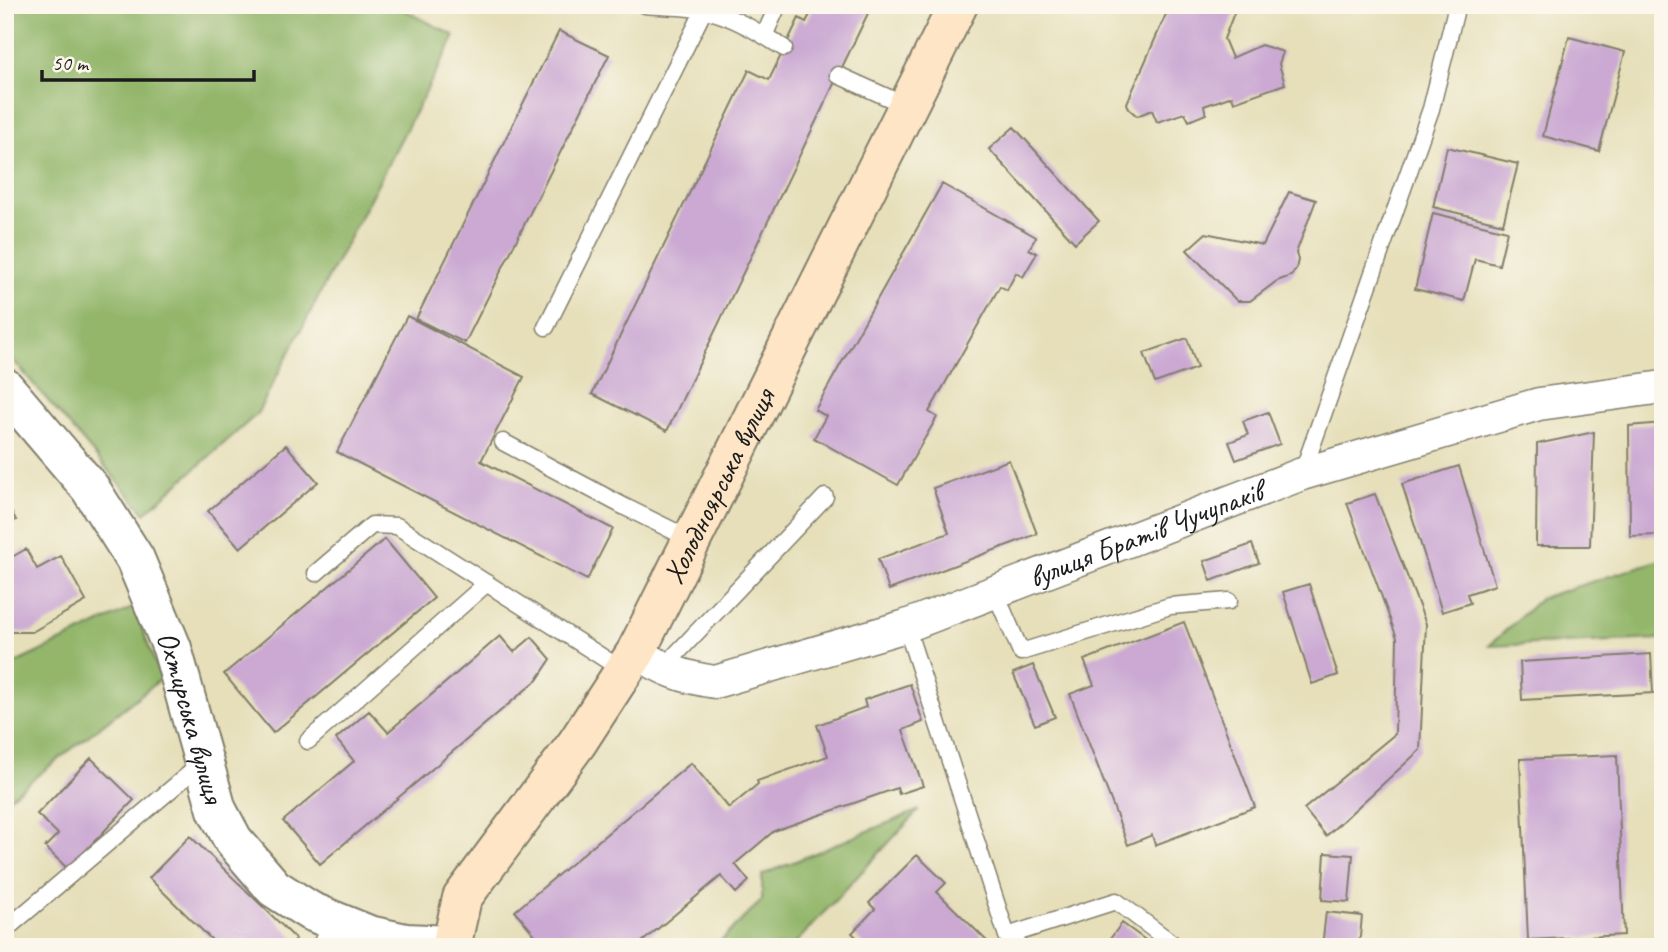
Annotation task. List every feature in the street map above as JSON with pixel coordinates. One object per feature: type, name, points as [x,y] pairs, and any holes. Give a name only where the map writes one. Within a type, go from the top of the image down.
[{"type":"main road","name":"Холодноярська вулиця","points":[[450,946],[462,898],[577,743],[641,664],[692,540],[958,5]]},
{"type":"street","name":"вулиця Братів Чучупаків","points":[[641,664],[688,678],[715,682],[906,626],[1302,474],[1539,404],[1663,387]]},
{"type":"street","name":"Охтирська вулиця","points":[[5,388],[90,488],[135,559],[172,648],[217,810],[233,840],[274,888],[310,911],[328,935],[369,935],[406,943],[450,946]]},
{"type":"lane","points":[[645,5],[704,10],[729,18],[784,48]]},
{"type":"lane","points":[[764,36],[778,5]]},
{"type":"lane","points":[[1302,474],[1431,109],[1457,5]]},
{"type":"lane","points":[[546,327],[704,10]]},
{"type":"lane","points":[[838,75],[909,107]]},
{"type":"lane","points":[[503,442],[692,540]]},
{"type":"lane","points":[[316,573],[372,525],[397,526],[487,583],[641,664],[825,497]]},
{"type":"lane","points":[[308,741],[487,583]]},
{"type":"lane","points":[[995,592],[1021,652],[1170,606],[1229,601]]},
{"type":"lane","points":[[906,626],[1007,936],[1021,947]]},
{"type":"lane","points":[[5,930],[204,762]]},
{"type":"lane","points":[[1007,936],[1116,901],[1177,947]]},
{"type":"green space","points":[[5,5],[394,5],[455,36],[257,414],[145,513],[5,351]]},
{"type":"green space","points":[[1663,559],[1663,639],[1489,646],[1541,598]]},
{"type":"green space","points":[[134,607],[161,679],[5,801],[5,668]]},
{"type":"green space","points":[[919,810],[792,947],[715,947],[762,900],[762,875]]},
{"type":"building","points":[[815,5],[872,5],[667,431],[592,394],[749,70],[769,80],[799,18],[806,22]]},
{"type":"building","points":[[1170,5],[1237,5],[1224,39],[1232,58],[1261,45],[1283,52],[1279,64],[1285,84],[1234,102],[1232,96],[1204,106],[1206,114],[1189,121],[1185,113],[1157,122],[1152,110],[1137,116],[1127,103]]},
{"type":"building","points":[[559,31],[609,55],[465,343],[416,319]]},
{"type":"building","points":[[1569,37],[1625,52],[1599,151],[1543,136]]},
{"type":"building","points":[[1014,127],[1099,221],[1075,243],[989,149]]},
{"type":"building","points":[[1447,147],[1518,164],[1503,224],[1433,207]]},
{"type":"building","points":[[942,184],[1036,237],[1029,249],[1037,253],[1023,277],[1016,273],[1007,290],[1000,286],[929,412],[937,417],[898,485],[814,438],[826,416],[815,410]]},
{"type":"building","points":[[1289,192],[1316,200],[1296,253],[1296,269],[1291,276],[1277,281],[1250,301],[1237,301],[1187,250],[1206,233],[1263,245]]},
{"type":"building","points":[[1433,213],[1507,231],[1499,265],[1475,259],[1464,301],[1415,289]]},
{"type":"building","points":[[407,316],[524,377],[481,461],[613,529],[587,580],[337,452]]},
{"type":"building","points":[[1187,338],[1197,368],[1155,383],[1144,353]]},
{"type":"building","points":[[1268,412],[1280,444],[1236,460],[1229,442],[1248,435],[1243,421]]},
{"type":"building","points":[[1663,423],[1663,526],[1659,526],[1658,535],[1630,536],[1629,426]]},
{"type":"building","points":[[1594,432],[1590,546],[1536,546],[1537,444]]},
{"type":"building","points":[[286,445],[318,482],[240,548],[208,511]]},
{"type":"building","points":[[1009,460],[1037,534],[889,590],[878,559],[949,533],[933,488]]},
{"type":"building","points":[[1459,466],[1495,585],[1467,594],[1470,603],[1442,612],[1402,484]]},
{"type":"building","points":[[1375,494],[1426,624],[1420,750],[1326,836],[1304,809],[1395,734],[1397,638],[1347,503]]},
{"type":"building","points":[[5,500],[16,520],[5,526]]},
{"type":"building","points":[[385,539],[434,598],[273,733],[224,674]]},
{"type":"building","points":[[1252,544],[1259,563],[1211,581],[1204,561]]},
{"type":"building","points":[[26,549],[37,569],[61,556],[86,601],[32,632],[5,632],[5,561]]},
{"type":"building","points":[[1309,584],[1338,675],[1312,684],[1283,592]]},
{"type":"building","points":[[1184,622],[1255,807],[1155,845],[1152,835],[1128,845],[1070,694],[1094,685],[1084,660]]},
{"type":"building","points":[[500,636],[514,652],[532,637],[551,659],[537,680],[320,864],[283,821],[354,761],[336,739],[369,711],[388,732]]},
{"type":"building","points":[[1651,654],[1653,693],[1522,700],[1520,662]]},
{"type":"building","points":[[1033,665],[1055,717],[1035,725],[1013,673]]},
{"type":"building","points":[[910,684],[923,722],[903,730],[923,786],[899,794],[897,788],[774,831],[735,864],[749,881],[736,893],[721,876],[636,947],[545,947],[515,911],[691,763],[729,808],[758,784],[757,781],[828,756],[817,725],[866,707],[864,700]]},
{"type":"building","points":[[1617,755],[1624,935],[1528,940],[1520,759]]},
{"type":"building","points":[[91,758],[134,800],[68,869],[45,847],[58,834],[37,814]]},
{"type":"building","points":[[190,836],[296,939],[288,947],[219,947],[149,878]]},
{"type":"building","points":[[1325,853],[1353,855],[1349,902],[1322,900]]},
{"type":"building","points":[[917,855],[946,883],[937,892],[993,947],[867,947],[852,933],[875,909],[869,903]]},
{"type":"building","points":[[1326,912],[1362,916],[1359,947],[1322,947]]},
{"type":"building","points":[[1122,923],[1155,947],[1104,947]]}]
